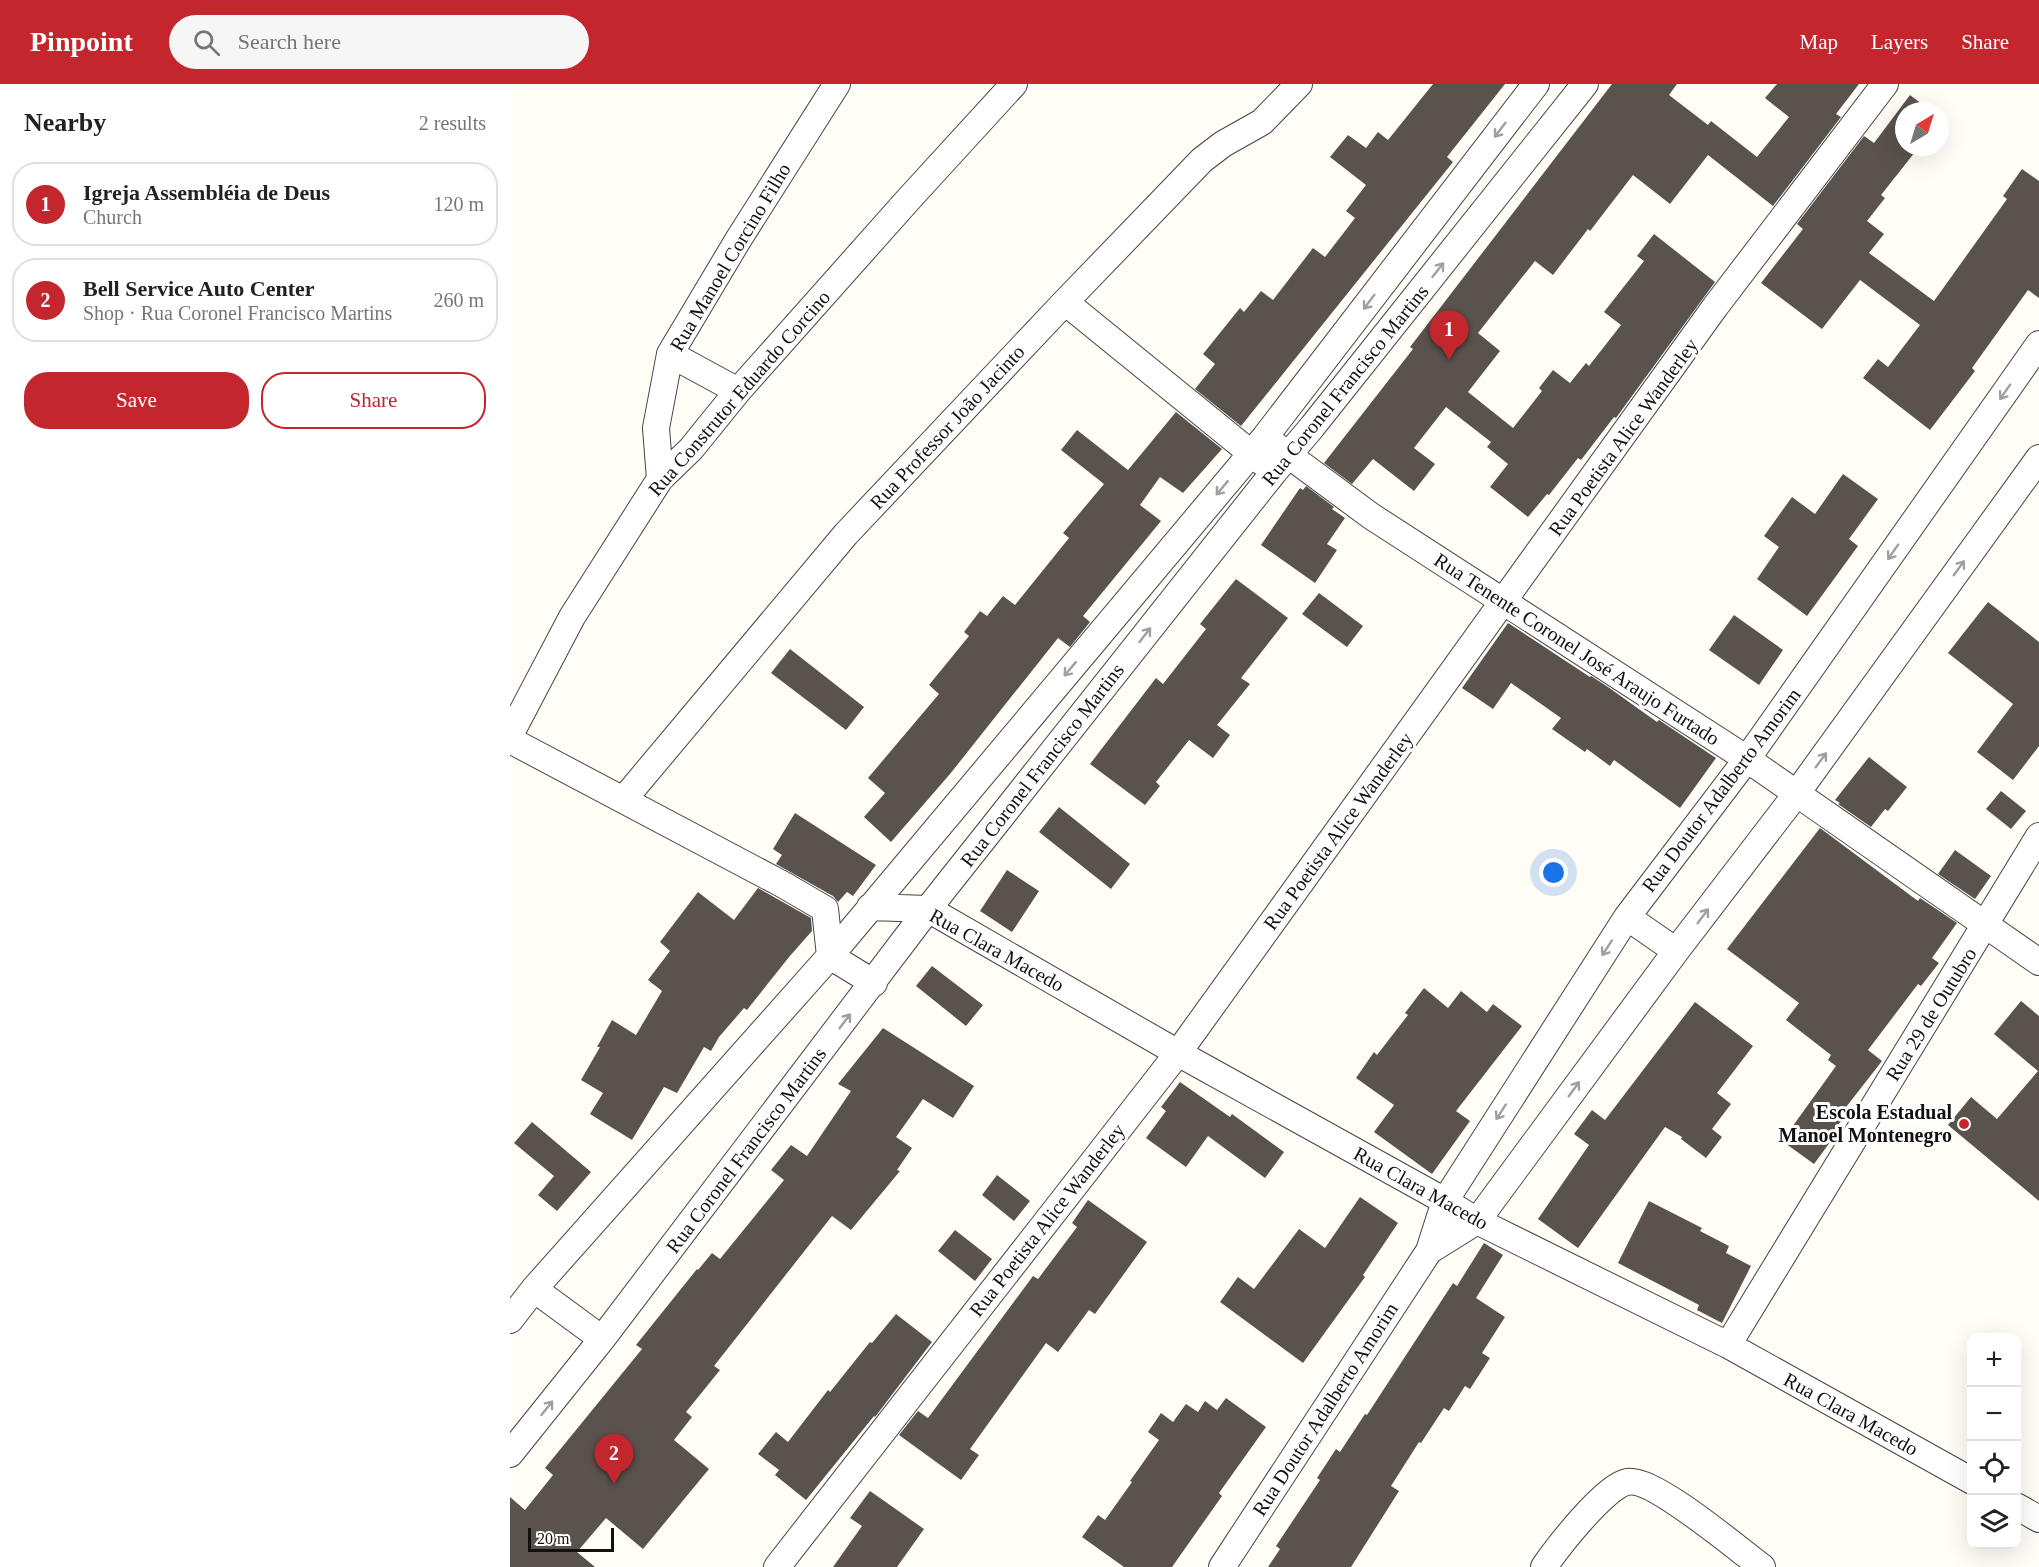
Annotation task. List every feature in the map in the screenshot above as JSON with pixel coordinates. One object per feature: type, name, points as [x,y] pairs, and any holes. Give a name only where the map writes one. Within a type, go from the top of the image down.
[{"type":"street","name":"Rua Manoel Corcino Filho","points":[[660,479],[656,428],[670,354],[738,240],[837,84]]},
{"type":"street","name":"Rua Construtor Eduardo Corcino","points":[[510,735],[572,617],[660,479],[691,449],[738,391],[1014,84]]},
{"type":"street","name":"Rua Professor João Jacinto","points":[[624,799],[846,534],[1065,302],[1202,160],[1223,144],[1262,122],[1299,84]]},
{"type":"street","name":"Rua Coronel Francisco Martins","points":[[510,1320],[534,1289],[830,956],[1258,445],[1536,84]]},
{"type":"street","name":"Rua Coronel Francisco Martins","points":[[510,1454],[602,1339],[928,909],[1585,84]]},
{"type":"street","name":"Rua Poetista Alice Wanderley","points":[[777,1567],[1178,1053],[1715,307],[1885,84]]},
{"type":"street","name":"Rua Tenente Coronel José Araujo Furtado","points":[[1065,302],[1281,463],[1371,516],[1747,759],[2039,962]]},
{"type":"street","name":"Rua Doutor Adalberto Amorim","points":[[1222,1567],[1429,1251],[1444,1201],[1627,916],[1747,759],[2039,345]]},
{"type":"street","points":[[670,354],[738,391]]},
{"type":"street","name":"Rua Doutor Adalberto Amorim","points":[[1429,1251],[1477,1221],[1676,951],[1797,793],[2039,458]]},
{"type":"street","points":[[510,740],[624,799],[825,909],[830,956],[874,983]]},
{"type":"street","name":"Rua 29 de Outubro","points":[[1728,1345],[2039,836]]},
{"type":"street","name":"Rua Clara Macedo","points":[[870,907],[928,909],[1477,1221],[1728,1345],[1967,1479]]},
{"type":"street","points":[[1627,916],[1676,951]]},
{"type":"street","points":[[534,1289],[602,1339]]},
{"type":"street","points":[[1544,1567],[1557,1547],[1606,1495],[1618,1485],[1628,1481],[1641,1483],[1665,1495],[1762,1567]]},
{"type":"street","points":[[2021,1509],[2039,1519]]},
{"type":"building","points":[[1433,84],[1505,84],[1447,157],[1453,162],[1241,426],[1195,389],[1215,364],[1203,354],[1240,308],[1244,312],[1261,291],[1273,300],[1313,248],[1325,257],[1355,218],[1346,211],[1366,185],[1330,157],[1348,135],[1366,148],[1378,132],[1388,140]]},
{"type":"building","points":[[1612,84],[1677,84],[1669,95],[1708,125],[1711,121],[1757,157],[1789,117],[1765,98],[1777,84],[1859,84],[1836,114],[1841,117],[1773,206],[1708,155],[1670,204],[1633,175],[1553,275],[1535,261],[1478,333],[1500,351],[1468,392],[1513,428],[1542,391],[1539,388],[1553,370],[1570,383],[1586,363],[1589,366],[1621,325],[1604,312],[1644,261],[1637,256],[1654,234],[1715,282],[1616,418],[1614,417],[1581,460],[1578,458],[1528,517],[1490,487],[1508,464],[1487,447],[1491,442],[1446,407],[1414,448],[1435,464],[1414,491],[1373,459],[1352,484],[1324,463],[1413,349],[1410,347]]},
{"type":"building","points":[[1910,95],[1919,102],[1905,102]]},
{"type":"building","points":[[1895,115],[1895,156],[1912,156],[1881,195],[1885,198],[1867,221],[1884,234],[1869,253],[1934,301],[2007,199],[2003,196],[2022,169],[2039,181],[2039,298],[2028,290],[1972,368],[1975,371],[1930,430],[1863,378],[1878,359],[1888,367],[1920,325],[1860,280],[1822,329],[1761,283],[1803,229],[1797,224],[1864,136],[1874,143]]},
{"type":"building","points":[[1176,412],[1222,449],[1183,493],[1160,477],[1140,505],[1161,521],[1083,616],[1090,622],[1070,647],[1058,638],[950,774],[891,842],[864,817],[885,793],[868,778],[939,694],[929,685],[969,636],[964,632],[980,611],[987,616],[1003,596],[1015,605],[1069,538],[1063,533],[1104,484],[1061,450],[1077,430],[1128,470]]},
{"type":"building","points":[[1843,474],[1878,499],[1849,539],[1858,546],[1807,616],[1757,579],[1779,547],[1764,536],[1792,497],[1815,514]]},
{"type":"building","points":[[1306,486],[1345,518],[1327,544],[1337,550],[1315,583],[1261,545],[1300,488],[1303,490]]},
{"type":"building","points":[[1236,579],[1288,618],[1241,678],[1250,684],[1217,725],[1230,735],[1213,758],[1189,740],[1156,782],[1160,786],[1145,805],[1090,764],[1156,678],[1163,684],[1206,629],[1200,624]]},
{"type":"building","points":[[1319,593],[1363,626],[1347,647],[1302,614]]},
{"type":"building","points":[[1988,602],[2039,642],[2039,746],[2013,780],[1977,752],[2013,704],[1948,653]]},
{"type":"building","points":[[1734,615],[1783,650],[1759,685],[1709,650]]},
{"type":"building","points":[[1508,623],[1608,687],[1657,722],[1659,720],[1716,758],[1680,808],[1614,760],[1610,766],[1587,749],[1585,752],[1552,729],[1561,718],[1511,683],[1493,709],[1462,688]]},
{"type":"building","points":[[790,649],[864,707],[846,730],[771,673]]},
{"type":"building","points":[[1869,757],[1907,787],[1888,811],[1885,809],[1871,827],[1835,800]]},
{"type":"building","points":[[2001,791],[2026,811],[2011,829],[1986,809]]},
{"type":"building","points":[[1059,807],[1130,864],[1111,889],[1039,832]]},
{"type":"building","points":[[795,813],[876,865],[853,896],[847,892],[838,902],[833,896],[776,864],[782,855],[773,849]]},
{"type":"building","points":[[1820,828],[1918,901],[1920,898],[1957,923],[1932,958],[1939,963],[1921,986],[1918,984],[1868,1050],[1882,1061],[1843,1111],[1846,1114],[1833,1132],[1836,1134],[1814,1164],[1782,1141],[1836,1066],[1828,1060],[1831,1055],[1786,1020],[1799,1003],[1727,949]]},
{"type":"building","points":[[1955,850],[1991,876],[1975,899],[1938,874]]},
{"type":"building","points":[[1007,870],[1039,891],[1012,932],[980,911]]},
{"type":"building","points":[[758,888],[811,918],[812,931],[747,1010],[744,1008],[719,1037],[711,1051],[704,1047],[677,1093],[664,1087],[632,1140],[590,1114],[603,1093],[581,1080],[600,1047],[597,1047],[612,1020],[636,1035],[662,991],[648,980],[670,951],[660,942],[698,892],[734,920]]},
{"type":"building","points":[[932,966],[983,1005],[966,1026],[916,986]]},
{"type":"building","points":[[1424,988],[1448,1008],[1461,991],[1487,1012],[1493,1004],[1522,1026],[1456,1111],[1470,1121],[1432,1174],[1374,1132],[1394,1105],[1356,1078],[1374,1052],[1377,1055],[1408,1015],[1405,1013]]},
{"type":"building","points":[[2021,1001],[2039,1016],[2039,1201],[1948,1125],[1971,1097],[1997,1119],[2038,1071],[1994,1034]]},
{"type":"building","points":[[1695,1002],[1753,1046],[1717,1093],[1731,1104],[1712,1129],[1722,1137],[1706,1158],[1681,1139],[1682,1137],[1665,1127],[1578,1248],[1538,1219],[1589,1145],[1574,1134],[1592,1110],[1605,1120]]},
{"type":"building","points":[[883,1028],[974,1086],[953,1118],[923,1099],[896,1137],[912,1148],[897,1170],[900,1171],[851,1230],[832,1216],[714,1366],[720,1370],[686,1412],[692,1417],[674,1440],[709,1469],[643,1549],[606,1518],[577,1552],[595,1567],[510,1567],[510,1497],[525,1510],[553,1475],[545,1468],[642,1349],[636,1345],[697,1269],[712,1253],[720,1259],[784,1180],[771,1170],[791,1145],[807,1156],[851,1091],[838,1084]]},
{"type":"building","points":[[1180,1082],[1230,1117],[1232,1114],[1284,1152],[1265,1178],[1208,1136],[1186,1167],[1146,1138],[1166,1111],[1161,1107]]},
{"type":"building","points":[[532,1122],[591,1172],[557,1211],[538,1195],[554,1176],[514,1143]]},
{"type":"building","points":[[997,1175],[1030,1201],[1014,1221],[982,1195]]},
{"type":"building","points":[[1360,1197],[1398,1223],[1363,1275],[1365,1277],[1303,1363],[1220,1302],[1238,1277],[1254,1289],[1299,1229],[1325,1248]]},
{"type":"building","points":[[1088,1200],[1147,1242],[1095,1314],[1089,1310],[1058,1352],[1046,1343],[970,1449],[979,1455],[961,1480],[899,1435],[918,1411],[928,1418],[1033,1276],[1038,1279],[1077,1227],[1072,1223]]},
{"type":"building","points":[[1649,1201],[1702,1228],[1700,1231],[1729,1246],[1726,1253],[1751,1266],[1722,1323],[1697,1310],[1699,1305],[1618,1263]]},
{"type":"building","points":[[955,1230],[992,1259],[975,1281],[938,1251]]},
{"type":"building","points":[[1484,1243],[1503,1255],[1476,1298],[1505,1317],[1482,1353],[1490,1358],[1470,1389],[1465,1386],[1449,1411],[1444,1408],[1421,1443],[1419,1442],[1391,1486],[1399,1491],[1351,1567],[1268,1567],[1280,1549],[1276,1546],[1320,1480],[1317,1478],[1336,1449],[1340,1452],[1365,1414],[1367,1415],[1453,1283],[1457,1286]]},
{"type":"building","points":[[896,1314],[932,1342],[875,1417],[806,1500],[775,1475],[779,1470],[758,1454],[776,1432],[788,1442],[828,1390],[830,1392]]},
{"type":"building","points":[[1226,1398],[1266,1427],[1219,1493],[1222,1496],[1172,1567],[1124,1567],[1082,1537],[1098,1515],[1105,1520],[1159,1440],[1148,1432],[1161,1413],[1173,1422],[1186,1404],[1198,1412],[1205,1401],[1217,1410]]},
{"type":"building","points":[[870,1491],[924,1529],[897,1567],[833,1567],[862,1526],[850,1518]]},
{"type":"place","name":"Igreja Assembléia de Deus","points":[[1449,360]]},
{"type":"place","name":"Escola Estadual Manoel Montenegro","points":[[1964,1124]]},
{"type":"place","name":"Bell Service Auto Center","points":[[614,1484]]}]
